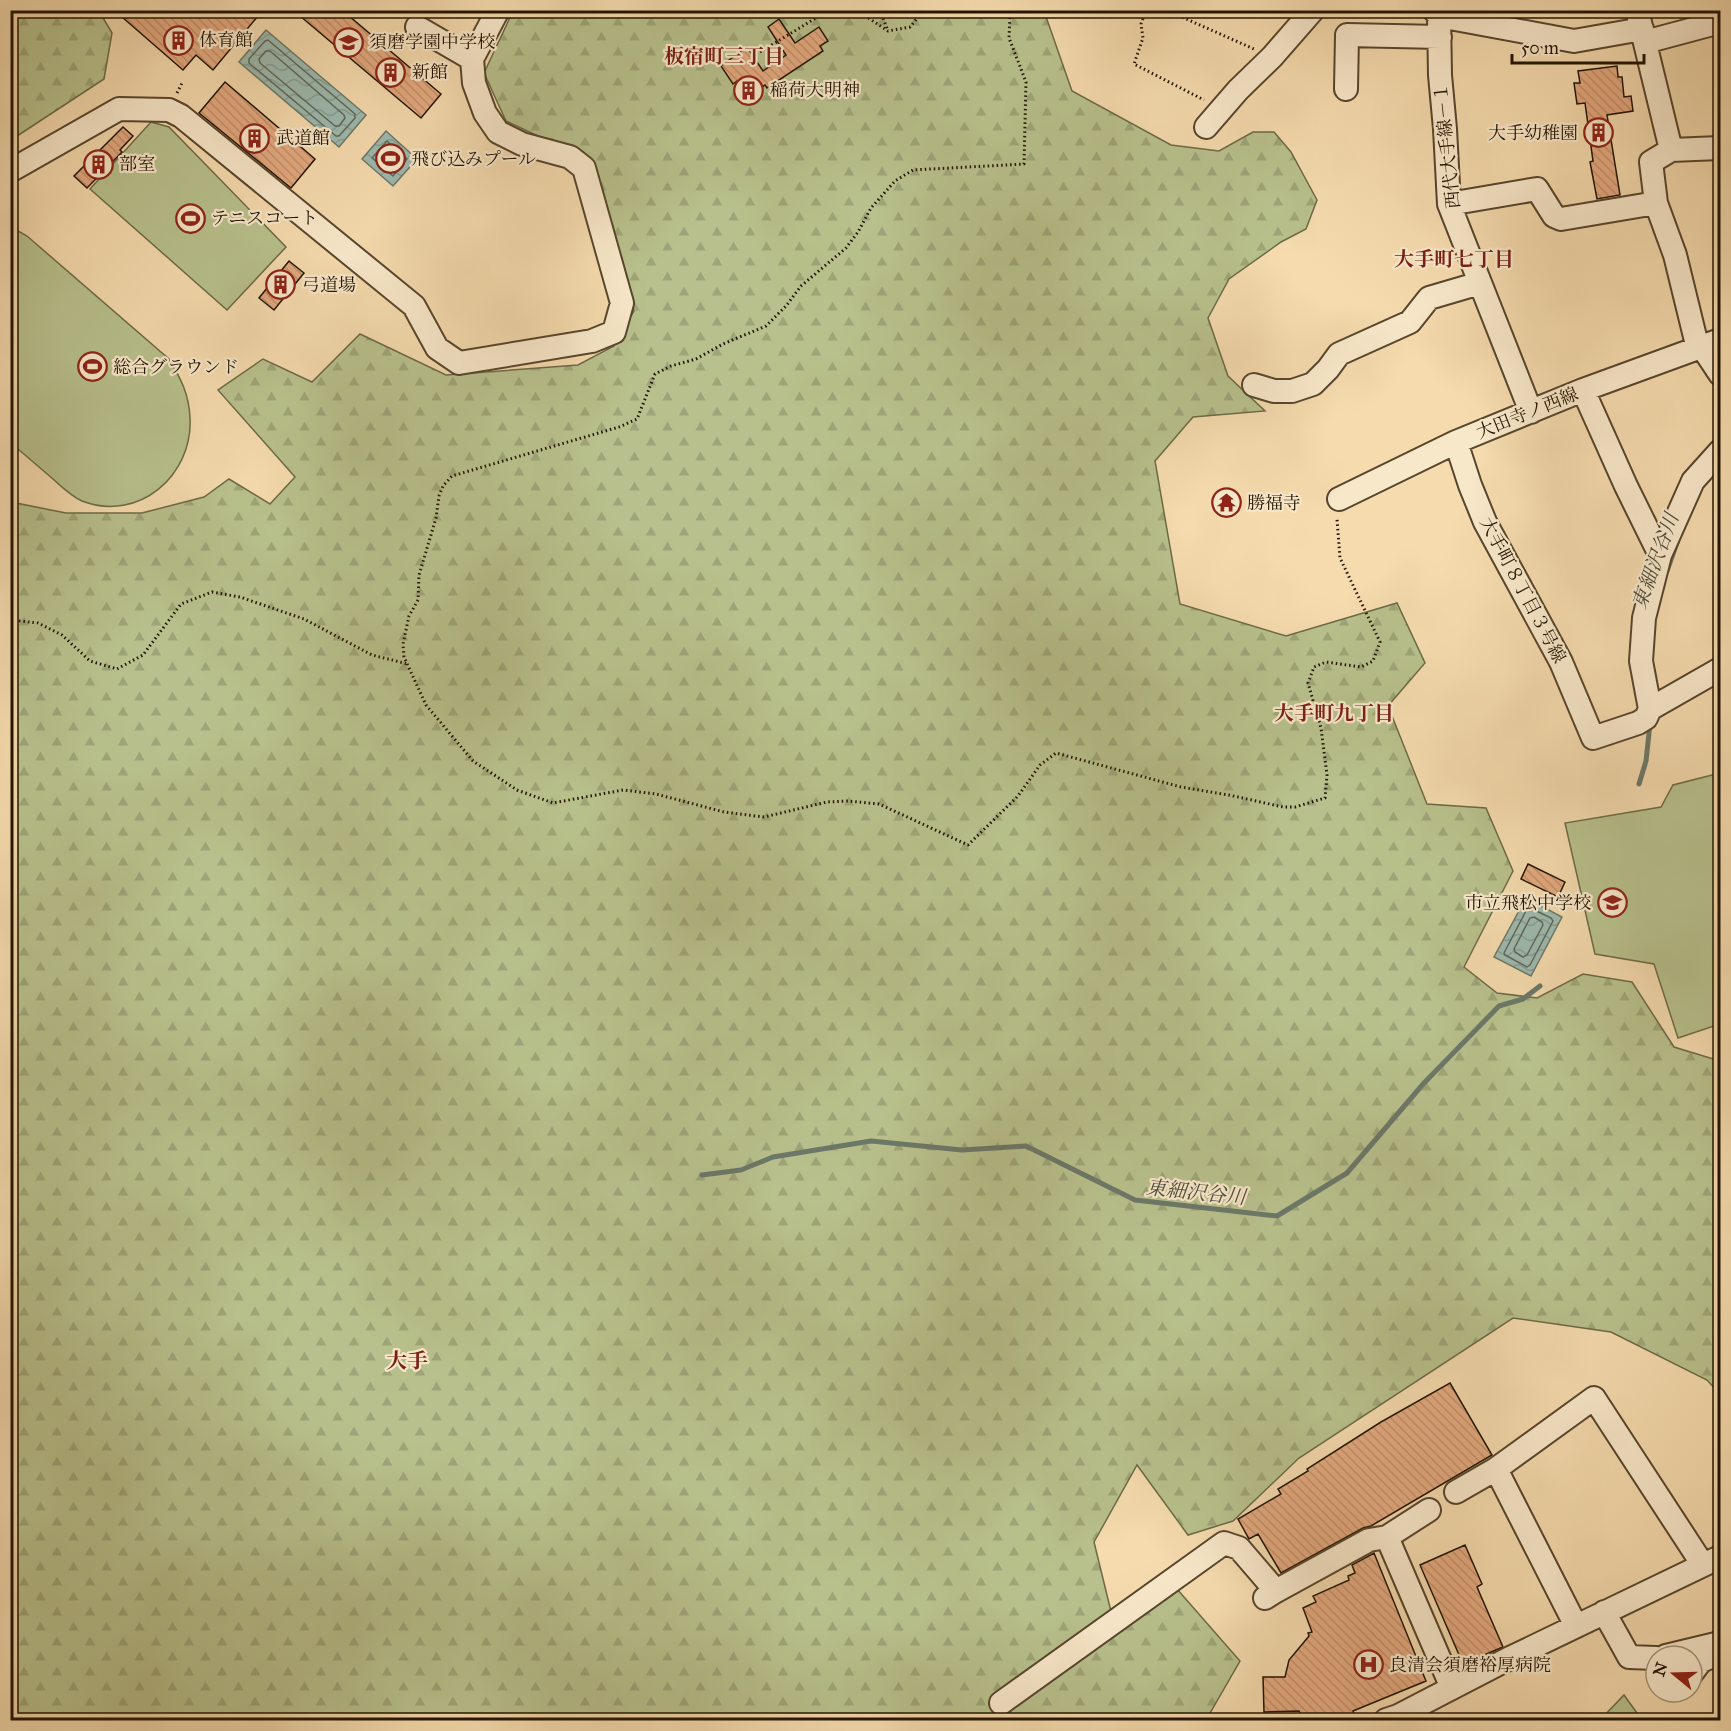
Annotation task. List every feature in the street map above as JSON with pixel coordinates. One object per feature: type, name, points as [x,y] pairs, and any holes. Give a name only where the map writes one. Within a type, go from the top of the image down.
[{"type":"street","points":[[10,171],[119,110],[169,110],[181,116],[414,306],[436,348],[459,363],[591,341],[614,332],[622,303],[584,168],[570,157],[522,144],[498,132],[485,113],[474,82],[472,59],[498,10]]},
{"type":"street","points":[[1206,127],[1313,10]]},
{"type":"street","points":[[1346,89],[1347,35],[1438,21],[1574,41],[1642,27],[1720,22]]},
{"type":"street","name":"西代大手線－１","points":[[1438,21],[1449,204],[1531,412]]},
{"type":"street","points":[[417,27],[472,59]]},
{"type":"street","points":[[1642,27],[1671,150]]},
{"type":"street","points":[[1720,148],[1671,150],[1651,162],[1656,203],[1707,345],[1720,374]]},
{"type":"street","points":[[1449,204],[1537,189],[1554,216],[1561,219],[1656,203]]},
{"type":"street","points":[[1254,385],[1274,391],[1292,391],[1313,384],[1339,354],[1410,322],[1429,298],[1480,283]]},
{"type":"street","name":"大田寺ノ西線","points":[[1339,499],[1456,442],[1583,390],[1707,345]]},
{"type":"street","points":[[1583,390],[1660,555]]},
{"type":"street","name":"大手町８丁目３号線","points":[[1456,442],[1485,522],[1561,662],[1593,738],[1638,723],[1646,718],[1657,705]]},
{"type":"street","points":[[1720,451],[1693,481],[1660,555],[1644,618],[1641,661],[1657,705],[1720,669]]},
{"type":"street","points":[[1386,1720],[1712,1561],[1594,1398],[1496,1468],[1456,1492]]},
{"type":"street","points":[[1496,1468],[1576,1626]]},
{"type":"street","points":[[1001,1702],[1224,1543],[1239,1548],[1270,1595],[1369,1540],[1387,1537],[1429,1510]]},
{"type":"street","points":[[1387,1537],[1452,1688]]},
{"type":"street","points":[[1604,1612],[1629,1657],[1644,1658]]},
{"type":"street","points":[[1704,1647],[1720,1643]]},
{"type":"street","points":[[1704,1660],[1720,1653]]},
{"type":"path","points":[[760,52],[829,10]]},
{"type":"path","points":[[839,10],[858,11],[888,32],[910,27],[924,10]]},
{"type":"path","points":[[880,10],[888,32]]},
{"type":"path","points":[[1014,10],[1010,15],[1009,38],[1026,82],[1024,164],[913,170],[896,181],[871,208],[846,248],[801,286],[786,306],[766,326],[723,344],[696,359],[671,366],[655,374],[637,419],[619,427],[452,476],[443,486],[420,574],[418,600],[409,616],[403,644],[404,657],[426,705],[473,761],[517,790],[554,803],[623,790],[657,795],[724,812],[764,817],[827,802],[879,804],[968,846],[1018,796],[1040,765],[1056,753],[1181,787],[1283,807],[1295,807],[1324,798],[1327,775],[1323,740],[1308,683],[1314,667],[1326,662],[1361,667],[1373,661],[1380,642],[1340,558],[1337,519],[1339,499]]},
{"type":"path","points":[[1146,10],[1141,24],[1143,38],[1134,63],[1221,109]]},
{"type":"path","points":[[1167,10],[1272,57]]},
{"type":"path","points":[[10,620],[38,623],[62,635],[90,661],[117,669],[143,655],[181,604],[212,592],[240,597],[304,619],[372,655],[408,664]]},
{"type":"green space","points":[[11,10],[99,11],[112,33],[104,79],[11,140]]},
{"type":"green space","points":[[513,11],[1044,11],[1072,91],[1171,145],[1219,151],[1253,132],[1274,132],[1291,152],[1317,200],[1306,229],[1281,242],[1229,279],[1208,318],[1228,376],[1265,411],[1193,417],[1155,461],[1180,604],[1286,636],[1397,603],[1425,663],[1388,706],[1427,804],[1486,808],[1513,871],[1464,967],[1497,993],[1537,998],[1583,974],[1632,982],[1674,1047],[1720,1061],[1720,1394],[1707,1380],[1611,1332],[1513,1318],[1299,1458],[1233,1521],[1188,1535],[1137,1465],[1094,1542],[1116,1632],[1177,1589],[1240,1661],[1206,1720],[11,1720],[11,502],[66,513],[142,513],[204,497],[229,479],[270,504],[295,477],[218,390],[263,359],[312,382],[360,334],[446,375],[578,365],[614,346],[634,311],[609,240],[587,159],[506,121],[484,73]]},
{"type":"green space","name":"テニスコート","points":[[151,122],[169,127],[286,247],[227,310],[90,189]]},
{"type":"green space","name":"総合グラウンド","points":[[11,227],[27,236],[169,359],[181,380],[188,401],[189,439],[172,475],[158,489],[142,499],[123,505],[103,506],[82,501],[74,497],[11,443]]},
{"type":"green space","points":[[1720,773],[1720,1024],[1678,1038],[1654,964],[1595,954],[1565,823],[1661,807],[1673,785]]},
{"type":"green space","points":[[1624,1695],[1642,1720],[1600,1720]]},
{"type":"water","points":[[266,30],[366,115],[339,147],[239,62]]},
{"type":"water","name":"飛び込みプール","points":[[386,131],[417,159],[393,186],[362,159]]},
{"type":"water","points":[[1526,898],[1562,917],[1531,976],[1494,957]]},
{"type":"building","name":"体育館","points":[[114,10],[263,10],[213,70],[196,55],[183,70]]},
{"type":"building","name":"新館","points":[[293,10],[342,10],[441,94],[421,118]]},
{"type":"building","points":[[779,19],[795,43],[819,27],[828,41],[820,46],[823,51],[767,88],[765,85],[747,96],[737,81],[733,84],[721,66],[747,47],[763,71],[786,55],[768,27]]},
{"type":"building","points":[[1617,66],[1618,77],[1622,77],[1624,97],[1631,96],[1633,111],[1607,115],[1620,195],[1597,199],[1590,162],[1593,161],[1585,103],[1577,104],[1574,83],[1580,83],[1578,71]]},
{"type":"building","name":"武道館","points":[[225,82],[315,159],[291,188],[199,113]]},
{"type":"building","name":"部室","points":[[123,127],[133,136],[120,150],[122,152],[87,188],[74,176]]},
{"type":"building","name":"弓道場","points":[[289,261],[304,273],[274,310],[259,298]]},
{"type":"building","points":[[1528,864],[1565,882],[1558,897],[1521,879]]},
{"type":"building","points":[[1450,1383],[1492,1455],[1371,1526],[1363,1528],[1281,1573],[1258,1534],[1249,1539],[1238,1519],[1281,1494],[1278,1489],[1308,1471],[1307,1469],[1381,1422]]},
{"type":"building","points":[[1465,1545],[1482,1584],[1477,1587],[1503,1647],[1463,1664],[1420,1565]]},
{"type":"building","points":[[1374,1553],[1426,1681],[1353,1711],[1357,1720],[1303,1720],[1299,1711],[1264,1712],[1263,1677],[1285,1677],[1289,1660],[1309,1636],[1308,1633],[1312,1632],[1303,1608],[1316,1602],[1313,1596],[1349,1580],[1348,1576],[1355,1573],[1352,1565]]},
{"type":"waterway","name":"東細沢谷川","points":[[1667,571],[1677,543]]},
{"type":"waterway","name":"東細沢谷川","points":[[1639,784],[1646,761],[1650,724]]},
{"type":"waterway","name":"東細沢谷川","points":[[702,1175],[741,1170],[773,1157],[871,1141],[962,1150],[1026,1146],[1135,1200],[1277,1216],[1347,1173],[1424,1083],[1499,1006],[1523,999],[1540,986]]},
{"type":"place","name":"体育館","points":[[178,40]]},
{"type":"place","name":"須磨学園中学校","points":[[348,42]]},
{"type":"place","name":"新館","points":[[391,72]]},
{"type":"place","name":"稲荷大明神","points":[[749,90]]},
{"type":"place","name":"大手幼稚園","points":[[1599,133]]},
{"type":"place","name":"武道館","points":[[255,138]]},
{"type":"place","name":"飛び込みプール","points":[[390,159]]},
{"type":"place","name":"部室","points":[[98,164]]},
{"type":"place","name":"テニスコート","points":[[190,218]]},
{"type":"place","name":"弓道場","points":[[281,285]]},
{"type":"place","name":"総合グラウンド","points":[[92,367]]},
{"type":"place","name":"勝福寺","points":[[1226,503]]},
{"type":"place","name":"市立飛松中学校","points":[[1612,903]]},
{"type":"place","name":"良清会須磨裕厚病院","points":[[1368,1665]]},
{"type":"district","name":"板宿町三丁目","points":[[724,56]]},
{"type":"district","name":"大手町七丁目","points":[[1454,259]]},
{"type":"district","name":"大手町九丁目","points":[[1334,713]]},
{"type":"district","name":"大手","points":[[407,1361]]}]
